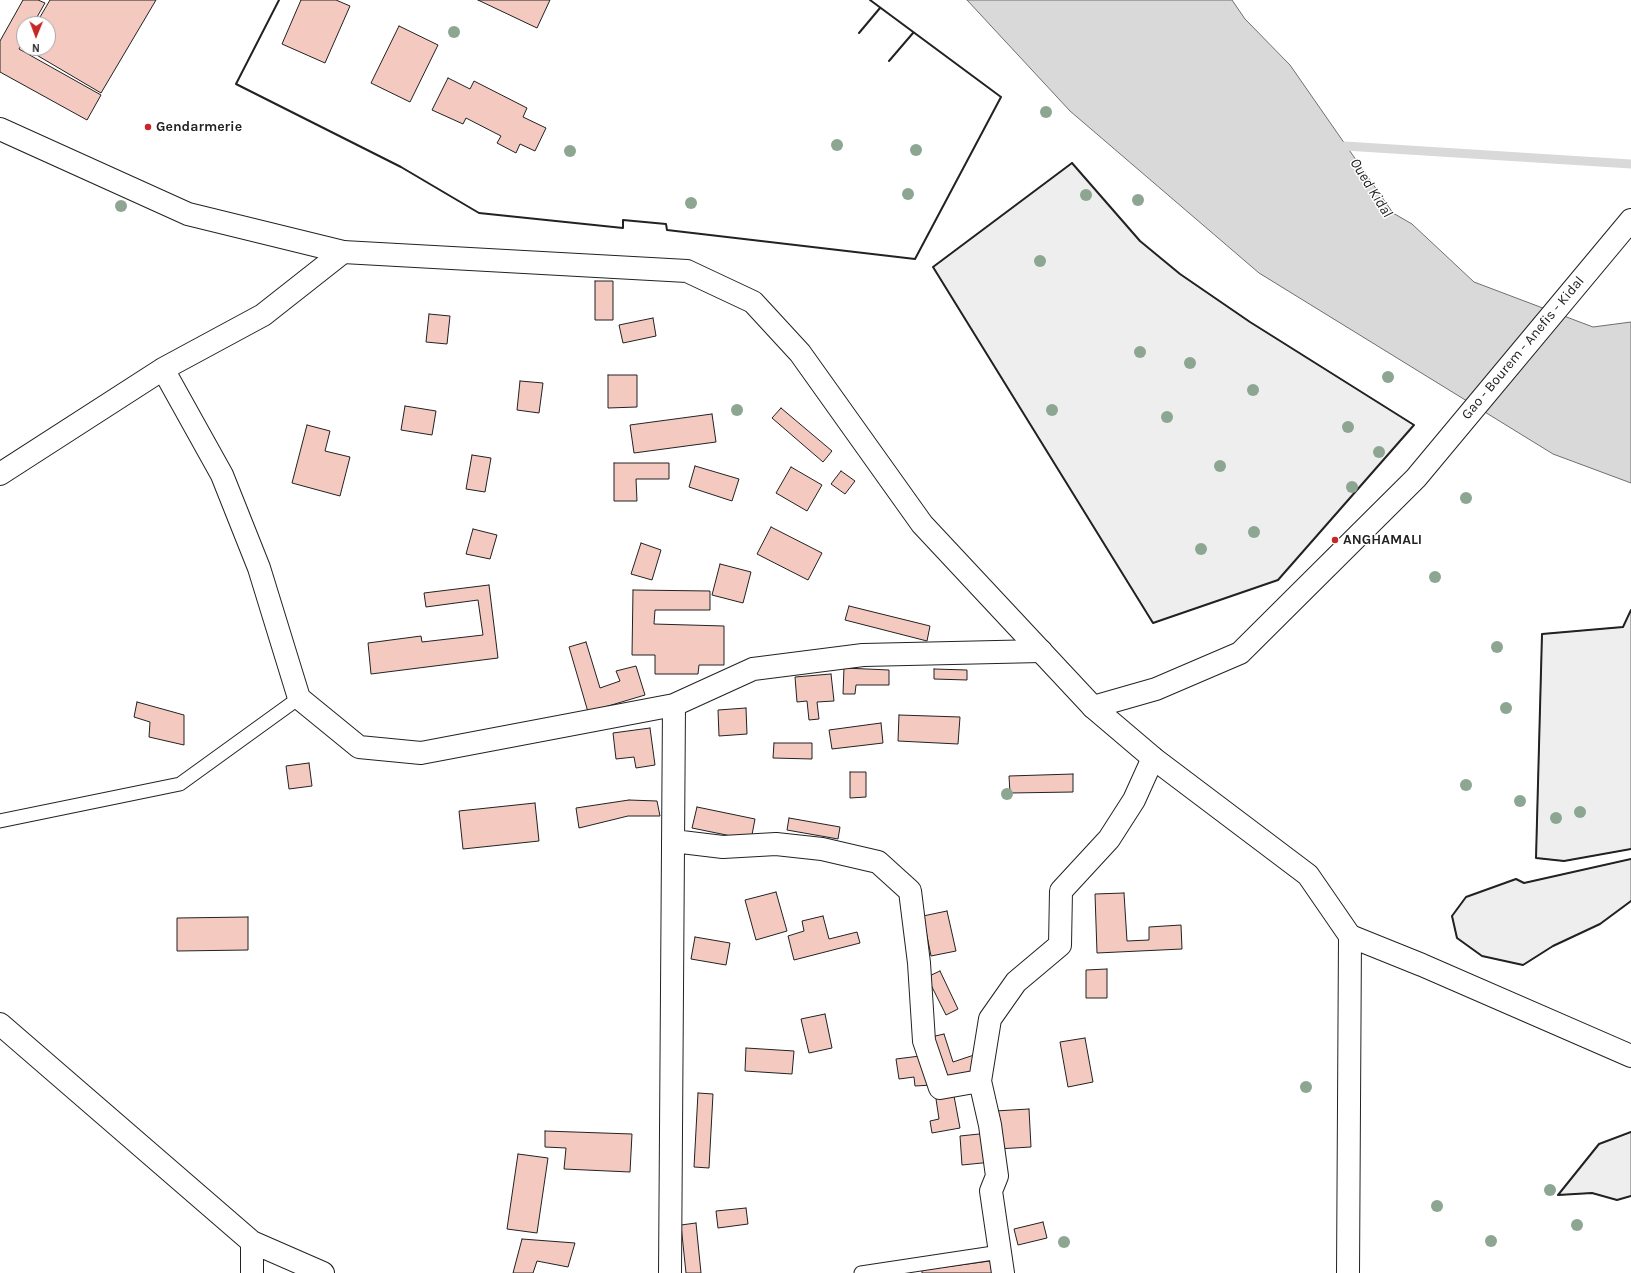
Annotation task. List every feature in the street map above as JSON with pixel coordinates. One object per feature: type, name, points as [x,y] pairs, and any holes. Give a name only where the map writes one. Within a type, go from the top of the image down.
[{"type":"street","points":[[0,129],[188,214],[343,252],[688,271],[753,302],[800,353],[922,524],[1041,651],[1093,706],[1153,758],[1308,875],[1350,936],[1422,965],[1631,1056]]},
{"type":"street","name":"Gao - Bourem - Anefis - Kidal","points":[[1093,706],[1156,689],[1240,652],[1416,478],[1631,220]]},
{"type":"street","points":[[0,474],[162,369],[262,315],[343,252]]},
{"type":"street","points":[[162,369],[222,475],[259,568],[299,698],[359,747],[421,753],[674,705],[754,669],[863,655],[1041,651]]},
{"type":"street","points":[[670,1273],[674,705]]},
{"type":"street","points":[[1003,1273],[991,1191],[997,1176],[990,1125],[980,1082],[990,1019],[1016,982],[1060,945],[1061,891],[1109,839],[1134,800],[1153,758]]},
{"type":"street","points":[[673,841],[723,847],[776,844],[822,849],[878,862],[910,891],[918,963],[924,1041],[940,1088],[980,1082]]},
{"type":"street","points":[[1348,1273],[1350,936]]},
{"type":"street","points":[[0,1024],[252,1242],[323,1273]]},
{"type":"street","points":[[252,1242],[252,1273]]},
{"type":"lane","points":[[0,821],[180,784],[299,698]]},
{"type":"lane","points":[[861,1273],[1000,1252]]},
{"type":"shaded area","points":[[1072,163],[1140,241],[1180,274],[1250,322],[1414,425],[1278,580],[1153,623],[933,267]]},
{"type":"shaded area","points":[[1631,610],[1631,849],[1564,861],[1536,858],[1542,634],[1623,627]]},
{"type":"shaded area","points":[[1631,859],[1631,901],[1600,924],[1553,946],[1523,965],[1482,956],[1457,938],[1452,916],[1466,897],[1516,879],[1524,883]]},
{"type":"shaded area","points":[[1631,1132],[1631,1196],[1617,1200],[1592,1193],[1558,1195],[1599,1144]]},
{"type":"water","name":"Oued Kidal","points":[[967,0],[1232,0],[1245,19],[1290,65],[1393,213],[1412,224],[1474,282],[1593,327],[1631,322],[1631,483],[1553,454],[1259,273],[1070,111]]},
{"type":"building","points":[[23,0],[38,0],[45,3],[38,16],[16,16],[16,56],[31,56],[101,95],[87,120],[0,72],[0,41]]},
{"type":"building","points":[[50,0],[156,0],[101,93],[39,56],[56,56],[56,16],[41,16]]},
{"type":"building","points":[[301,0],[336,0],[350,6],[325,63],[282,44]]},
{"type":"building","points":[[478,0],[550,0],[537,28]]},
{"type":"building","points":[[399,26],[438,45],[410,102],[371,83]]},
{"type":"building","points":[[448,78],[470,89],[474,81],[527,108],[523,117],[546,128],[535,151],[520,144],[516,153],[497,143],[501,136],[466,118],[463,124],[432,110]]},
{"type":"building","points":[[595,281],[613,281],[613,320],[595,320]]},
{"type":"building","points":[[429,314],[450,316],[447,344],[426,342]]},
{"type":"building","points":[[653,318],[656,336],[623,343],[619,325]]},
{"type":"building","points":[[608,375],[637,375],[637,407],[608,408]]},
{"type":"building","points":[[520,381],[543,383],[539,413],[517,410]]},
{"type":"building","points":[[405,406],[436,411],[432,435],[401,430]]},
{"type":"building","points":[[781,408],[832,451],[823,462],[772,418]]},
{"type":"building","points":[[712,414],[716,442],[634,453],[630,425]]},
{"type":"building","points":[[307,425],[330,431],[325,451],[350,457],[340,496],[292,483]]},
{"type":"building","points":[[472,455],[491,458],[485,492],[466,489]]},
{"type":"building","points":[[614,463],[669,463],[669,479],[636,479],[637,501],[614,501]]},
{"type":"building","points":[[695,466],[739,479],[732,501],[689,487]]},
{"type":"building","points":[[791,467],[822,485],[807,511],[776,493]]},
{"type":"building","points":[[841,471],[855,481],[845,494],[831,484]]},
{"type":"building","points":[[771,527],[822,553],[808,580],[757,554]]},
{"type":"building","points":[[473,529],[497,535],[490,559],[466,554]]},
{"type":"building","points":[[641,543],[661,550],[652,580],[631,574]]},
{"type":"building","points":[[720,564],[751,572],[743,603],[712,595]]},
{"type":"building","points":[[489,585],[498,658],[371,674],[368,643],[421,636],[422,642],[483,635],[478,600],[426,607],[424,593]]},
{"type":"building","points":[[633,590],[710,591],[710,610],[655,610],[654,624],[724,626],[724,665],[699,665],[698,674],[655,674],[655,655],[632,655]]},
{"type":"building","points":[[849,606],[930,626],[927,641],[845,620]]},
{"type":"building","points":[[586,642],[600,688],[620,681],[616,671],[636,666],[645,695],[588,712],[569,647]]},
{"type":"building","points":[[844,668],[889,670],[889,685],[856,685],[855,694],[843,694]]},
{"type":"building","points":[[934,669],[967,670],[967,680],[934,679]]},
{"type":"building","points":[[831,674],[834,701],[817,702],[819,719],[809,720],[807,701],[797,702],[795,677]]},
{"type":"building","points":[[137,702],[184,715],[184,745],[149,737],[150,722],[134,717]]},
{"type":"building","points":[[746,708],[747,734],[719,736],[718,710]]},
{"type":"building","points":[[899,715],[960,717],[958,744],[898,741]]},
{"type":"building","points":[[881,723],[883,743],[832,749],[829,730]]},
{"type":"building","points":[[650,728],[655,765],[636,768],[634,757],[616,759],[613,733]]},
{"type":"building","points":[[774,743],[812,743],[812,759],[773,758]]},
{"type":"building","points":[[309,763],[312,786],[289,789],[286,766]]},
{"type":"building","points":[[850,772],[866,772],[866,797],[850,798]]},
{"type":"building","points":[[1073,774],[1073,792],[1010,793],[1009,776]]},
{"type":"building","points":[[629,800],[657,801],[660,816],[628,816],[579,828],[576,808]]},
{"type":"building","points":[[535,803],[539,841],[463,849],[459,811]]},
{"type":"building","points":[[697,807],[755,819],[751,840],[692,828]]},
{"type":"building","points":[[789,818],[840,827],[838,839],[787,830]]},
{"type":"building","points":[[776,892],[787,931],[756,940],[745,900]]},
{"type":"building","points":[[1124,893],[1127,941],[1149,940],[1149,927],[1181,925],[1182,949],[1097,953],[1095,894]]},
{"type":"building","points":[[947,911],[956,951],[931,956],[923,916]]},
{"type":"building","points":[[823,916],[829,939],[857,932],[860,943],[794,960],[788,936],[804,931],[802,921]]},
{"type":"building","points":[[248,917],[248,950],[177,951],[177,918]]},
{"type":"building","points":[[695,937],[730,943],[726,965],[691,959]]},
{"type":"building","points":[[1107,969],[1107,998],[1086,998],[1086,970]]},
{"type":"building","points":[[940,971],[958,1009],[946,1015],[927,977]]},
{"type":"building","points":[[825,1014],[832,1048],[809,1053],[801,1019]]},
{"type":"building","points":[[944,1034],[953,1062],[974,1055],[979,1071],[944,1081],[931,1037]]},
{"type":"building","points":[[1085,1038],[1093,1082],[1068,1087],[1060,1042]]},
{"type":"building","points":[[746,1048],[794,1051],[792,1074],[745,1071]]},
{"type":"building","points":[[928,1055],[932,1085],[915,1086],[914,1077],[899,1079],[896,1059]]},
{"type":"building","points":[[698,1093],[713,1094],[709,1168],[694,1167]]},
{"type":"building","points":[[954,1096],[960,1128],[932,1133],[930,1121],[939,1119],[936,1099]]},
{"type":"building","points":[[1029,1109],[1031,1147],[997,1149],[995,1111]]},
{"type":"building","points":[[545,1131],[632,1134],[630,1172],[564,1169],[566,1148],[545,1147]]},
{"type":"building","points":[[989,1133],[992,1162],[962,1165],[960,1136]]},
{"type":"building","points":[[518,1154],[548,1158],[537,1233],[507,1229]]},
{"type":"building","points":[[746,1208],[748,1224],[718,1228],[716,1211]]},
{"type":"building","points":[[1043,1222],[1047,1238],[1018,1245],[1014,1229]]},
{"type":"building","points":[[696,1223],[701,1273],[686,1273],[681,1225]]},
{"type":"building","points":[[522,1239],[575,1243],[568,1267],[537,1261],[533,1273],[513,1273]]},
{"type":"building","points":[[990,1261],[992,1273],[922,1273],[922,1270]]},
{"type":"waterway","points":[[1345,146],[1631,164]]},
{"type":"wall","points":[[279,0],[236,84],[401,167],[479,213],[623,228],[623,220],[666,224],[667,230],[915,259],[1001,97],[870,0]]},
{"type":"wall","points":[[859,33],[880,8]]},
{"type":"wall","points":[[889,61],[913,33]]},
{"type":"wall","points":[[1072,163],[1140,241],[1180,274],[1250,322],[1414,425],[1278,580],[1153,623],[933,267],[1072,163]]},
{"type":"wall","points":[[1631,610],[1623,627],[1542,634],[1536,858],[1564,861],[1631,849]]},
{"type":"wall","points":[[1631,859],[1524,883],[1516,879],[1466,897],[1452,916],[1457,938],[1482,956],[1523,965],[1553,946],[1600,924],[1631,901]]},
{"type":"wall","points":[[1631,1132],[1599,1144],[1558,1195],[1592,1193],[1617,1200],[1631,1196]]},
{"type":"place","name":"Gendarmerie","points":[[148,127]]},
{"type":"place","name":"ANGHAMALI","points":[[1335,540]]}]
